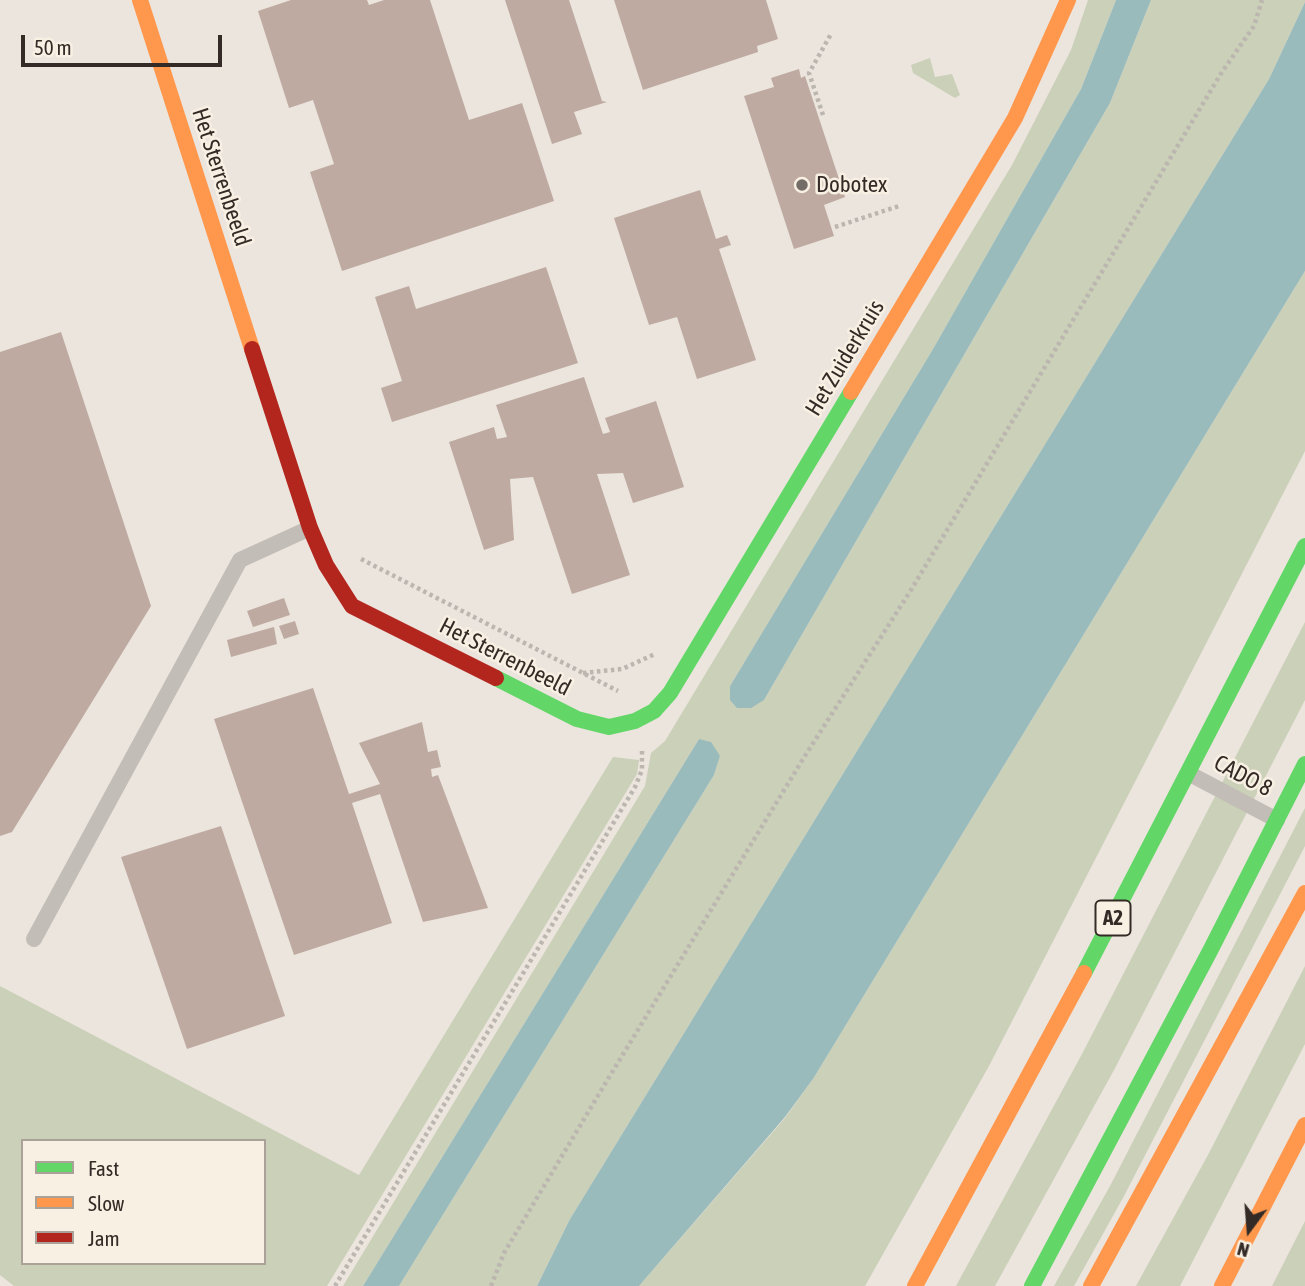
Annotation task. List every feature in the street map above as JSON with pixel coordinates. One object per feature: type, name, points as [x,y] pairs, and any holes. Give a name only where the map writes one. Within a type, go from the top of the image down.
[{"type":"main road","name":"Het Sterrenbeeld","points":[[140,0],[310,528],[326,565],[352,606],[577,719],[609,727],[635,722]]},
{"type":"main road","name":"Het Zuiderkruis","points":[[635,722],[654,711],[670,693],[1015,118],[1068,0]]},
{"type":"main road","name":"A2","points":[[915,1286],[1188,773],[1305,546]]},
{"type":"main road","points":[[1031,1286],[1305,764]]},
{"type":"main road","points":[[1091,1286],[1305,893]]},
{"type":"main road","points":[[1222,1286],[1305,1125]]},
{"type":"lane","points":[[34,939],[240,560],[310,528]]},
{"type":"lane","name":"CADO 8","points":[[1188,773],[1277,820]]},
{"type":"path","points":[[491,1286],[504,1253],[608,1079],[803,758],[911,590],[1222,72],[1254,26],[1262,0]]},
{"type":"path","points":[[823,115],[809,73],[831,34]]},
{"type":"path","points":[[835,227],[899,206]]},
{"type":"path","points":[[335,1286],[635,787],[642,770],[643,756],[635,722],[620,692],[349,553]]},
{"type":"path","points":[[582,673],[622,669],[668,649]]},
{"type":"green space","points":[[1088,0],[1116,0],[1081,89],[933,349],[730,686],[764,700],[1110,103],[1151,0],[1305,2],[1269,79],[570,1219],[537,1286],[399,1286],[714,775],[720,756],[699,739],[363,1286],[343,1286],[645,786],[651,753],[665,741],[1012,165],[1071,50]]},
{"type":"green space","points":[[930,58],[935,77],[952,74],[960,95],[955,98],[913,73],[911,65]]},
{"type":"green space","points":[[1305,271],[1305,451],[989,1066],[865,1286],[639,1286],[785,1118],[813,1079]]},
{"type":"green space","points":[[1305,622],[1305,700],[1114,1070],[995,1286],[956,1286],[1082,1054]]},
{"type":"green space","points":[[613,757],[639,760],[637,774],[327,1286],[14,1286],[0,1275],[0,986],[359,1175]]},
{"type":"green space","points":[[1305,808],[1305,846],[1124,1196],[1074,1286],[1054,1286],[1110,1186]]},
{"type":"green space","points":[[1305,966],[1305,1044],[1180,1286],[1136,1286],[1209,1153]]},
{"type":"green space","points":[[1305,1221],[1305,1286],[1272,1286]]},
{"type":"water","points":[[1116,0],[1151,0],[1110,103],[764,700],[751,708],[737,708],[730,700],[730,686],[933,349],[1081,89]]},
{"type":"water","points":[[1305,2],[1305,271],[813,1079],[785,1117],[639,1286],[537,1286],[570,1219],[1269,79]]},
{"type":"water","points":[[699,739],[711,742],[720,756],[714,775],[399,1286],[363,1286]]},
{"type":"building","points":[[291,0],[367,0],[369,5],[384,0],[430,0],[469,120],[522,103],[554,201],[342,271],[310,172],[334,164],[313,100],[289,108],[258,11]]},
{"type":"building","points":[[505,0],[569,0],[602,101],[607,102],[574,112],[582,134],[552,144]]},
{"type":"building","points":[[614,0],[766,0],[778,39],[757,46],[758,52],[643,90]]},
{"type":"building","points":[[799,69],[801,78],[805,76],[845,197],[824,205],[834,236],[794,249],[744,96],[774,87],[771,78]]},
{"type":"building","points":[[700,190],[716,239],[727,235],[731,245],[719,249],[756,360],[697,379],[677,317],[649,325],[614,218]]},
{"type":"building","points":[[546,267],[578,363],[392,422],[381,388],[402,381],[375,297],[409,286],[416,309]]},
{"type":"building","points":[[61,332],[151,606],[12,832],[0,836],[0,352]]},
{"type":"building","points":[[584,377],[603,434],[610,432],[605,418],[656,401],[684,487],[633,503],[623,473],[597,474],[630,575],[572,594],[533,477],[510,479],[514,540],[484,550],[449,442],[494,427],[497,439],[507,437],[496,405]]},
{"type":"building","points":[[284,598],[290,615],[253,627],[247,611]]},
{"type":"building","points":[[295,621],[299,634],[284,639],[279,626]]},
{"type":"building","points":[[274,627],[277,644],[231,657],[227,640]]},
{"type":"building","points":[[313,688],[349,794],[380,784],[359,743],[422,722],[428,752],[437,750],[441,767],[431,769],[432,777],[438,775],[488,908],[423,922],[380,794],[352,803],[392,923],[294,955],[214,719]]},
{"type":"building","points":[[221,826],[285,1016],[187,1049],[121,857]]},
{"type":"traffic: fast","points":[[496,678],[577,719],[609,727],[635,721],[654,711],[670,693],[851,392]]},
{"type":"traffic: fast","points":[[1084,973],[1305,546]]},
{"type":"traffic: fast","points":[[1032,1286],[1210,951],[1305,764]]},
{"type":"traffic: slow","points":[[140,0],[252,349]]},
{"type":"traffic: slow","points":[[851,392],[1015,118],[1068,0]]},
{"type":"traffic: slow","points":[[1091,1286],[1305,893]]},
{"type":"traffic: slow","points":[[915,1286],[1084,973]]},
{"type":"traffic: slow","points":[[1222,1286],[1305,1125]]},
{"type":"traffic: jam","points":[[252,349],[310,528],[326,565],[352,606],[496,678]]},
{"type":"place","name":"Dobotex","points":[[802,185]]}]
